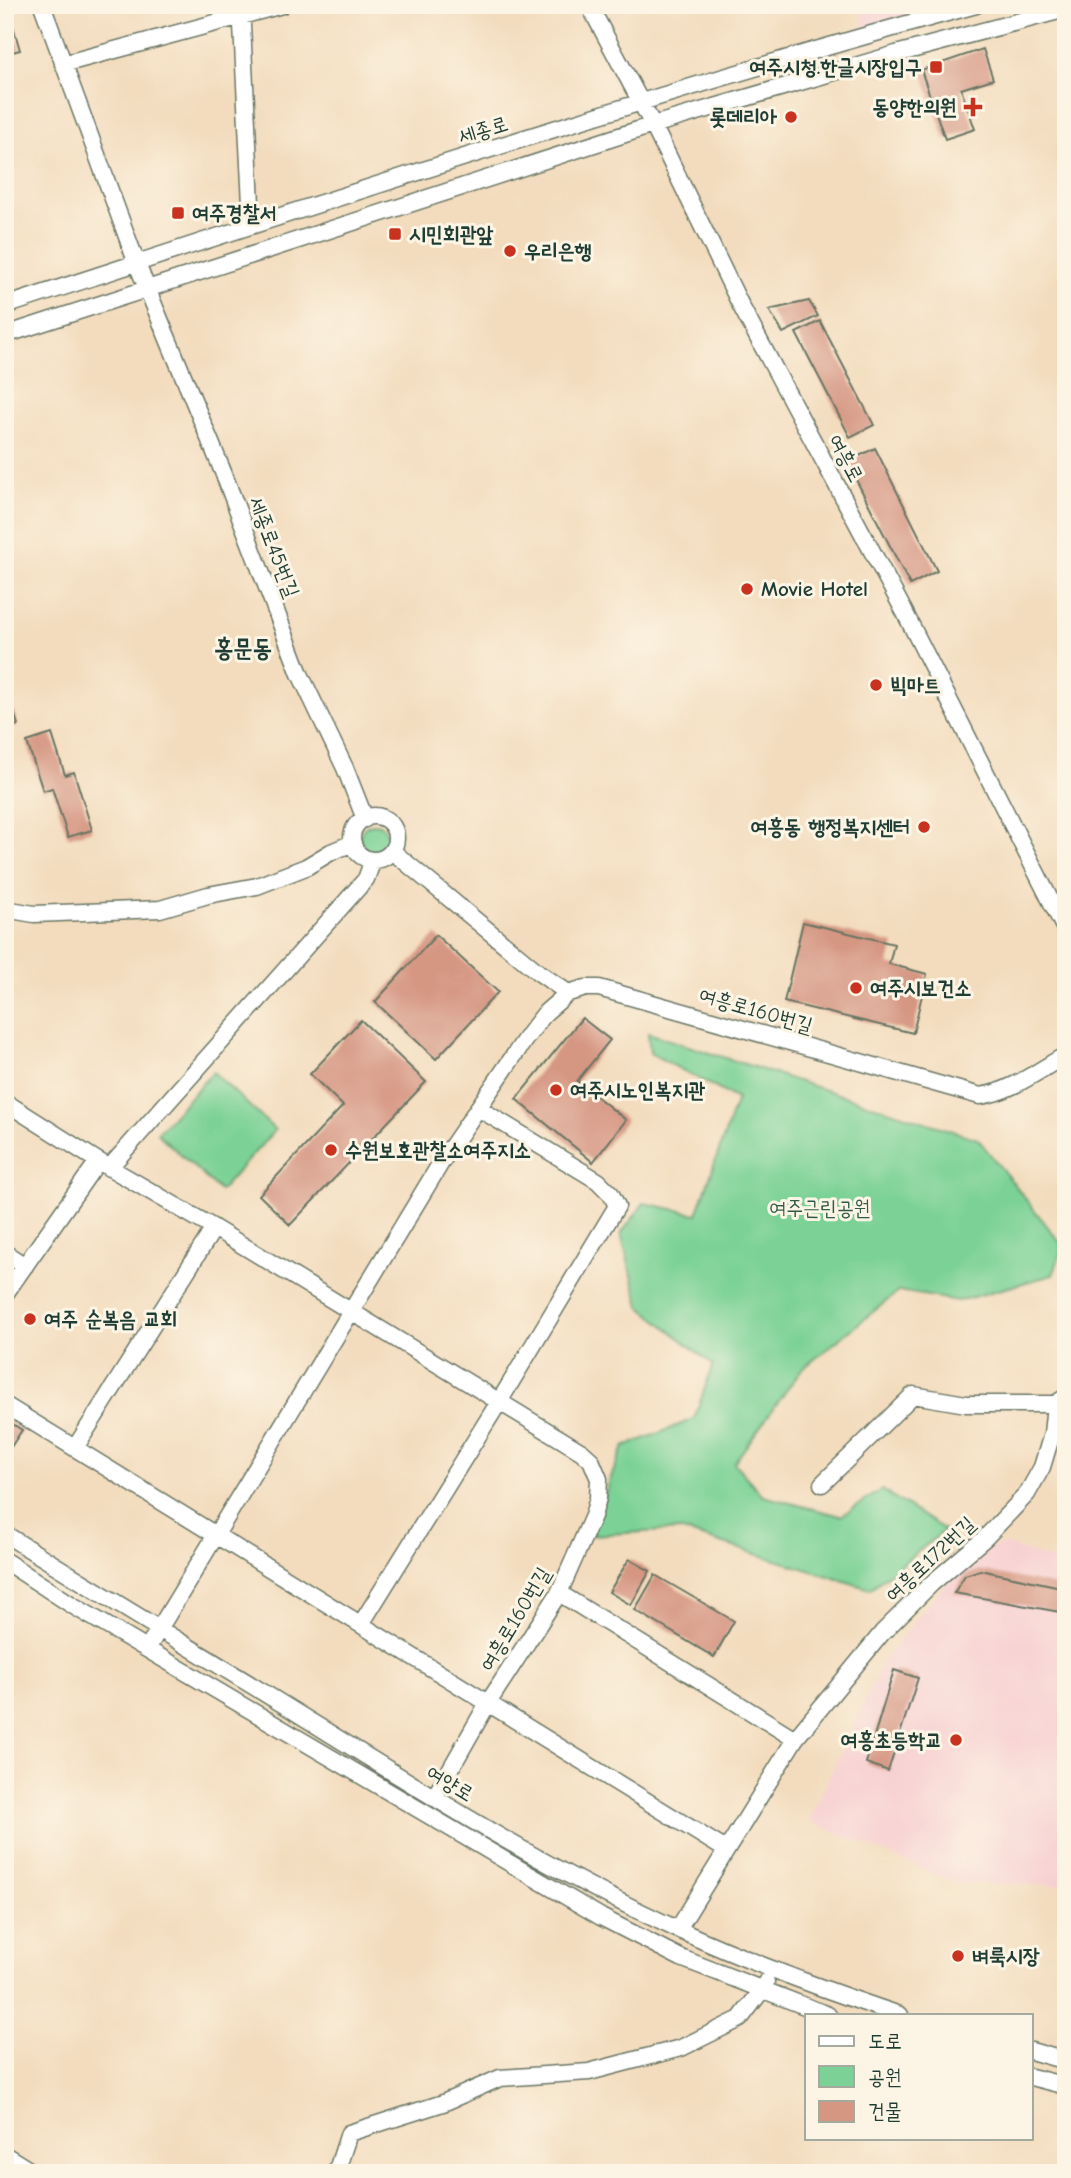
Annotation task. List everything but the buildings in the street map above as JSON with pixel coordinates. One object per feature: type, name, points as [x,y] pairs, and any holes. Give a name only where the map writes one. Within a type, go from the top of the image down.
[{"type":"street","name":"세종로45번길","points":[[42,5],[137,264],[223,472],[300,674],[345,768],[365,818]]},
{"type":"street","points":[[63,64],[242,11],[282,5]]},
{"type":"street","name":"여흥로","points":[[589,5],[653,125],[742,307],[904,611],[1066,931]]},
{"type":"street","name":"세종로","points":[[5,306],[252,224],[641,103],[976,5]]},
{"type":"street","points":[[5,335],[653,125],[896,54],[1066,9]]},
{"type":"street","points":[[242,11],[252,224]]},
{"type":"street","points":[[379,817],[391,825],[396,838],[392,851],[380,859],[373,860],[360,855],[353,843],[355,829],[365,818],[379,817]]},
{"type":"street","points":[[5,909],[34,914],[160,909],[208,895],[257,886],[306,867],[353,843]]},
{"type":"street","points":[[147,1649],[442,1161],[528,1035],[546,1012],[568,993],[538,972],[392,851]]},
{"type":"street","points":[[5,1294],[104,1165],[366,879],[373,860]]},
{"type":"street","name":"여흥로160번길","points":[[568,993],[599,988],[980,1096],[1006,1088],[1066,1055]]},
{"type":"street","name":"여흥로160번길","points":[[5,1102],[104,1165],[214,1228],[591,1460],[599,1479],[598,1498],[593,1516],[559,1593],[488,1703],[434,1798]]},
{"type":"street","points":[[361,1624],[617,1206],[611,1194],[597,1181],[478,1108]]},
{"type":"street","points":[[75,1448],[214,1228]]},
{"type":"street","points":[[5,1253],[25,1266]]},
{"type":"street","points":[[822,1484],[913,1395],[966,1404],[1061,1400]]},
{"type":"street","name":"여흥로172번길","points":[[678,1929],[795,1739],[875,1640],[931,1584],[993,1530],[1027,1493],[1042,1467],[1061,1400]]},
{"type":"street","name":"여흥로160번길","points":[[5,1405],[488,1703]]},
{"type":"street","name":"여양로","points":[[5,1534],[434,1798],[547,1864],[678,1929],[770,1969],[897,2014]]},
{"type":"street","name":"여양로","points":[[5,1561],[72,1605],[601,1917],[681,1958],[825,2014]]},
{"type":"street","points":[[559,1593],[795,1739]]},
{"type":"street","points":[[488,1703],[726,1850]]},
{"type":"street","points":[[336,2173],[349,2133],[443,2103],[500,2078],[590,2072],[681,2048],[740,2019],[762,1990],[770,1969]]},
{"type":"street","points":[[1032,2051],[1066,2060]]},
{"type":"street","points":[[1032,2077],[1066,2086]]},
{"type":"street","points":[[5,2155],[34,2173]]},
{"type":"shaded area","points":[[860,5],[913,5],[915,19],[864,30]]},
{"type":"shaded area","name":"여흥초등학교","points":[[1005,1544],[1066,1565],[1066,1883],[1057,1885],[956,1883],[809,1821],[884,1660],[944,1585],[965,1566],[992,1548]]},
{"type":"green space","points":[[374,824],[384,828],[388,838],[384,848],[374,852],[364,848],[360,838],[364,828]]},
{"type":"green space","name":"여주근린공원","points":[[648,1033],[978,1139],[1063,1246],[1053,1275],[958,1301],[899,1291],[801,1370],[734,1463],[763,1496],[841,1516],[882,1490],[945,1530],[870,1589],[679,1530],[592,1535],[624,1447],[694,1419],[713,1365],[640,1306],[621,1234],[644,1203],[697,1214],[737,1099],[650,1053]]},
{"type":"green space","points":[[213,1072],[275,1130],[220,1191],[157,1133]]},
{"type":"place","name":"여주시청.한글시장입구","points":[[936,67]]},
{"type":"place","name":"동양한의원","points":[[973,107]]},
{"type":"place","name":"롯데리아","points":[[791,117]]},
{"type":"place","name":"여주경찰서","points":[[178,213]]},
{"type":"place","name":"시민회관앞","points":[[395,234]]},
{"type":"place","name":"우리은행","points":[[510,251]]},
{"type":"place","name":"Movie Hotel","points":[[747,589]]},
{"type":"place","name":"빅마트","points":[[876,685]]},
{"type":"place","name":"여흥동 행정복지센터","points":[[924,827]]},
{"type":"place","name":"여주시보건소","points":[[856,988]]},
{"type":"place","name":"여주시노인복지관","points":[[556,1090]]},
{"type":"place","name":"수원보호관찰소여주지소","points":[[331,1150]]},
{"type":"place","name":"여주 순복음 교회","points":[[30,1319]]},
{"type":"place","name":"여흥초등학교","points":[[956,1740]]},
{"type":"place","name":"벼룩시장","points":[[958,1956]]},
{"type":"district","name":"홍문동","points":[[243,648]]}]
